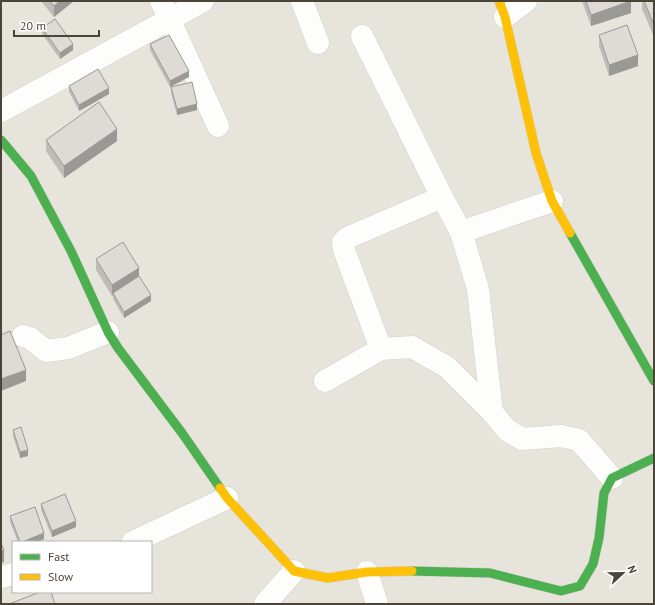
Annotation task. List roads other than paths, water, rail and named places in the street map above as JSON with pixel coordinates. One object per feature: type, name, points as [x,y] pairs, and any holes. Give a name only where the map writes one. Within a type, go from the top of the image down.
[{"type":"street","points":[[1,111],[165,10],[202,1]]},
{"type":"street","points":[[302,1],[318,43]]},
{"type":"street","points":[[526,1],[502,9],[536,153],[552,201],[654,380]]},
{"type":"street","points":[[165,10],[218,126]]},
{"type":"street","points":[[362,36],[461,232],[478,289],[492,412]]},
{"type":"street","points":[[1,140],[31,176],[71,251],[108,332],[182,433],[227,498],[294,571],[328,578],[374,572],[410,570],[490,573],[561,591],[580,586],[593,564],[599,538],[604,493],[612,478],[654,458]]},
{"type":"street","points":[[381,349],[344,250],[343,242],[347,238],[442,197]]},
{"type":"street","points":[[461,232],[552,201]]},
{"type":"street","points":[[23,336],[30,338],[46,351],[68,348],[108,332]]},
{"type":"street","points":[[324,381],[381,349],[412,347],[432,357],[447,367],[492,412],[507,430],[522,439],[561,436],[579,440],[612,478]]},
{"type":"street","points":[[135,541],[227,498]]},
{"type":"street","points":[[265,604],[294,571]]},
{"type":"street","points":[[374,572],[377,604]]},
{"type":"street","points":[[1,577],[12,574]]}]
